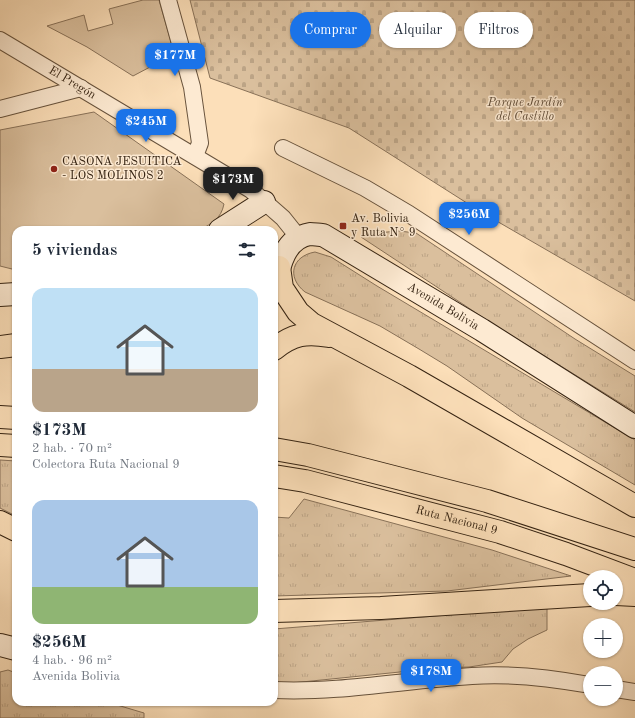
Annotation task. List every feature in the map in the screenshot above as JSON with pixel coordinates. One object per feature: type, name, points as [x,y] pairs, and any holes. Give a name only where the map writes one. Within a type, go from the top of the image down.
[{"type":"highway","points":[[278,274],[282,288],[298,312],[312,324],[635,506]]},
{"type":"highway","points":[[278,346],[284,341],[299,335],[315,334],[340,339]]},
{"type":"highway","points":[[0,348],[12,346]]},
{"type":"highway","points":[[0,417],[12,418]]},
{"type":"highway","points":[[0,445],[12,446]]},
{"type":"highway","points":[[278,450],[308,455],[487,501],[635,549]]},
{"type":"highway","name":"Ruta Nacional 9","points":[[278,477],[305,481],[500,532],[566,554],[635,580]]},
{"type":"highway","points":[[0,522],[12,528]]},
{"type":"highway","points":[[623,594],[635,595]]},
{"type":"highway","points":[[278,611],[381,608],[583,595]]},
{"type":"street","points":[[168,0],[192,87],[200,143],[196,156]]},
{"type":"street","name":"El Pregón","points":[[0,40],[251,190],[283,218],[299,238]]},
{"type":"street","points":[[0,109],[81,88]]},
{"type":"street","points":[[283,148],[366,188],[409,214],[635,361]]},
{"type":"street","points":[[226,226],[264,202]]},
{"type":"street","name":"Avenida Bolivia","points":[[299,238],[311,234],[323,235],[482,330],[635,427]]},
{"type":"street","points":[[278,268],[287,248],[299,238]]},
{"type":"street","points":[[0,295],[12,294]]},
{"type":"street","points":[[0,645],[12,648]]},
{"type":"street","points":[[278,690],[301,692],[361,688],[421,680],[473,676],[515,675],[558,679],[583,684]]},
{"type":"street","points":[[623,690],[635,692]]},
{"type":"green space","points":[[143,0],[159,0],[173,49],[169,57],[133,76],[87,47],[47,26],[84,15],[88,31],[113,24],[109,9]]},
{"type":"green space","name":"Parque Jardín del Castillo","points":[[190,0],[635,0],[635,301],[481,212],[349,128],[210,78]]},
{"type":"green space","points":[[94,112],[224,204],[223,209],[218,217],[207,226],[12,226],[12,269],[0,266],[0,130]]},
{"type":"green space","points":[[399,231],[416,233],[575,339],[635,376],[635,412],[493,324],[361,237],[376,233]]},
{"type":"green space","points":[[315,252],[331,257],[635,440],[635,485],[522,418],[447,366],[380,326],[305,292],[295,280],[294,268],[301,258],[307,254]]},
{"type":"green space","points":[[0,460],[12,461],[12,514],[0,508]]},
{"type":"green space","points":[[304,499],[492,550],[571,576],[447,591],[278,596],[278,517],[289,518]]},
{"type":"green space","points":[[547,607],[547,630],[528,639],[513,649],[502,662],[469,667],[439,668],[292,683],[278,682],[278,629]]},
{"type":"green space","points":[[8,670],[12,672],[12,706],[120,706],[144,713],[144,718],[0,718],[0,672]]},
{"type":"place","name":"CASONA JESUITICA - LOS MOLINOS 2","points":[[54,169]]},
{"type":"place","name":"Av. Bolivia y Ruta N° 9","points":[[343,226]]}]
